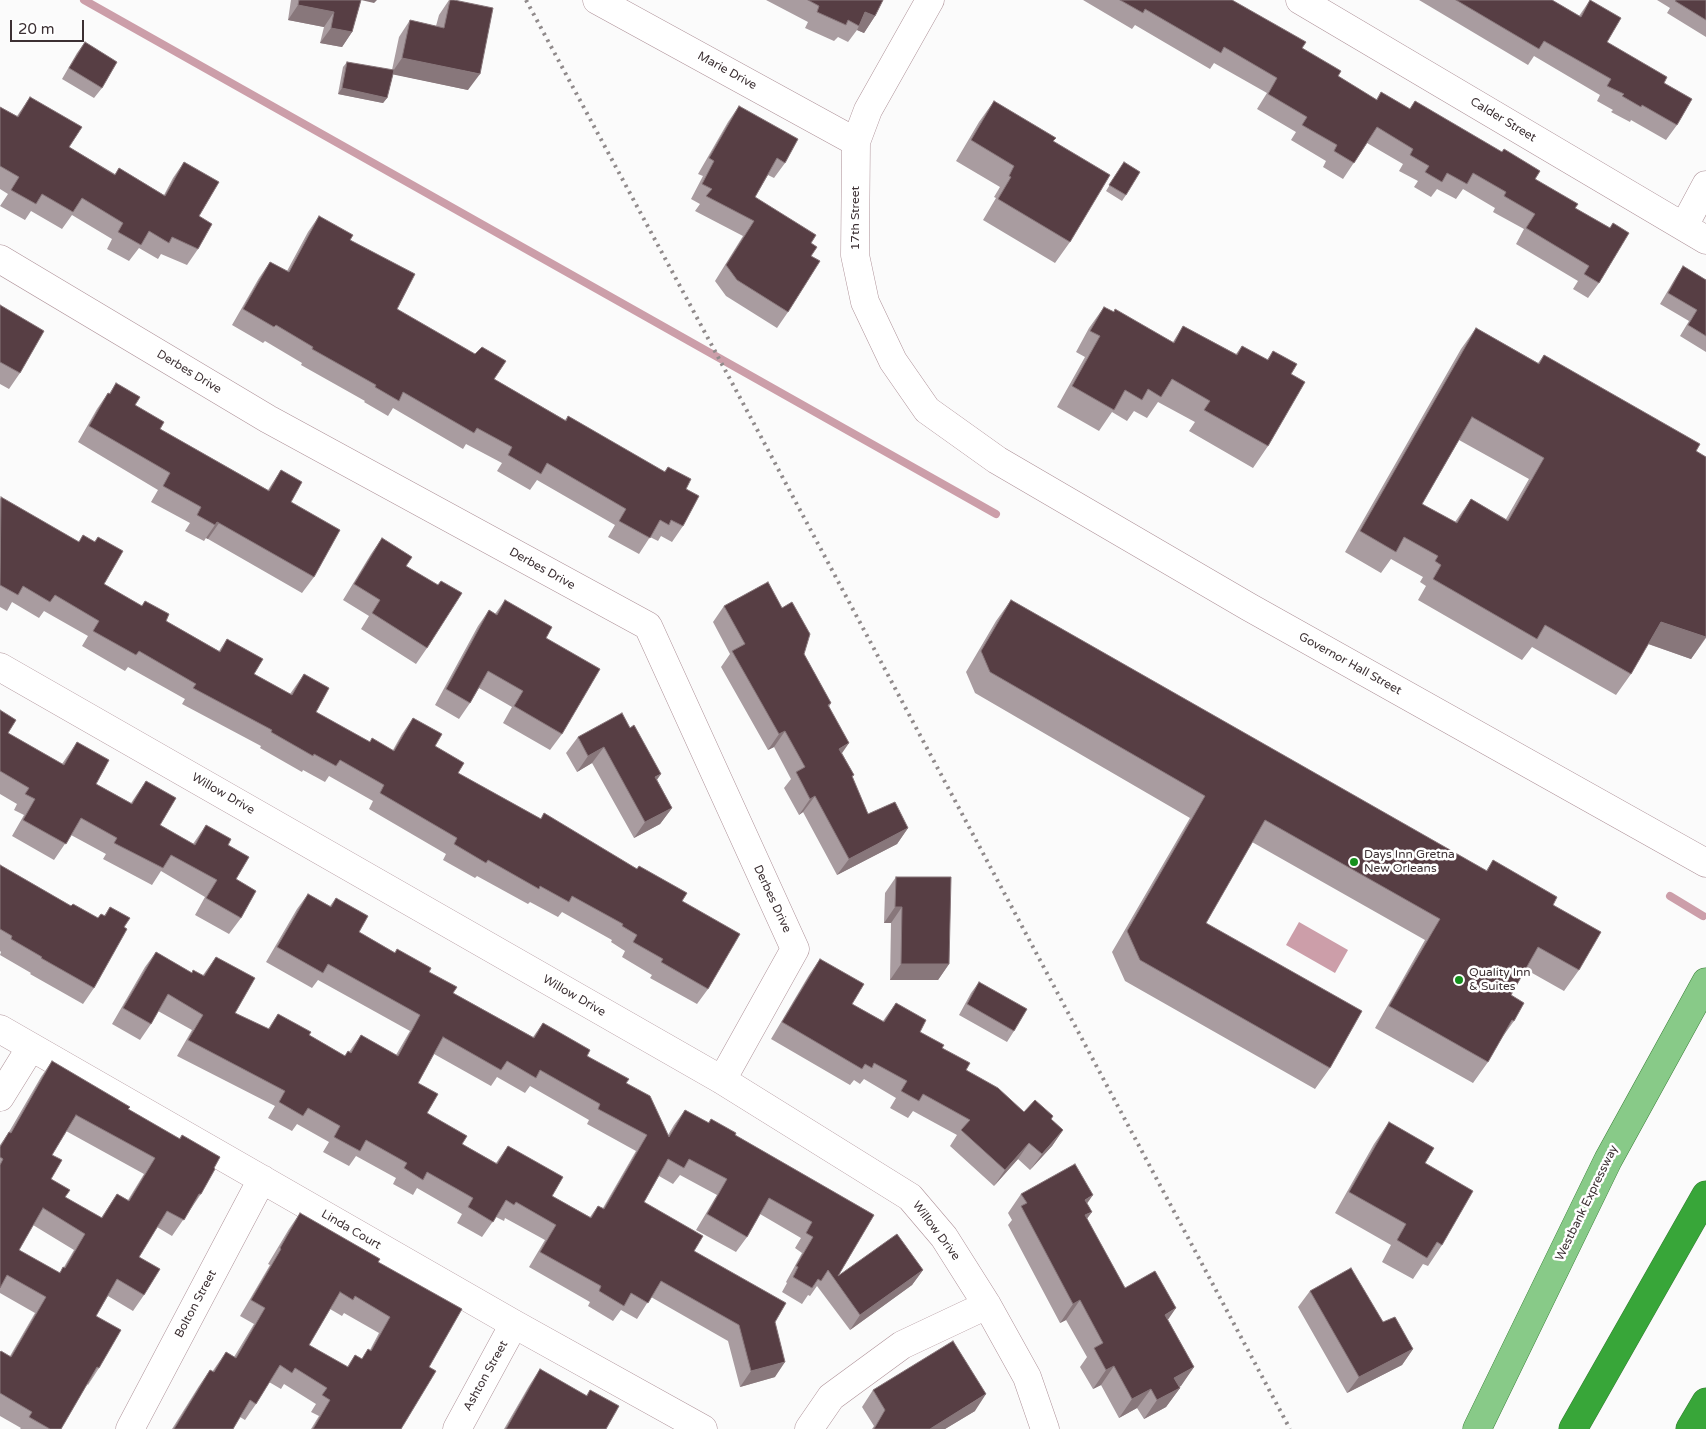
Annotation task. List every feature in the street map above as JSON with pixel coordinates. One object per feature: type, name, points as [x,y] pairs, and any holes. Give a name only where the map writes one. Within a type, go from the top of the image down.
[{"type":"highway","points":[[1573,1429],[1706,1195]]},
{"type":"main road","name":"Westbank Expressway","points":[[1477,1429],[1608,1160],[1706,982]]},
{"type":"main road","points":[[1682,1026],[1706,1009]]},
{"type":"street","name":"Marie Drive","points":[[597,0],[856,142]]},
{"type":"street","name":"17th Street","points":[[930,0],[868,110],[856,142],[855,255],[865,302],[893,361],[927,410],[997,460]]},
{"type":"street","name":"Calder Street","points":[[1300,0],[1695,233]]},
{"type":"street","points":[[1695,233],[1706,185]]},
{"type":"street","name":"Derbes Drive","points":[[0,259],[268,419],[648,626],[795,949],[722,1080]]},
{"type":"street","name":"Governor Hall Street","points":[[997,460],[1248,607],[1706,863]]},
{"type":"street","name":"Willow Drive","points":[[0,667],[722,1080],[910,1197],[944,1237],[987,1305],[1027,1377],[1045,1429]]},
{"type":"street","name":"Linda Court","points":[[0,1029],[514,1324],[703,1429]]},
{"type":"street","points":[[0,1097],[31,1047]]},
{"type":"street","name":"Bolton Street","points":[[130,1429],[262,1180]]},
{"type":"street","points":[[809,1429],[832,1397],[902,1345],[987,1305]]},
{"type":"street","name":"Ashton Street","points":[[457,1429],[514,1324]]},
{"type":"shaded area","points":[[1299,922],[1348,950],[1335,973],[1286,945]]},
{"type":"building","points":[[299,0],[361,0],[352,32],[331,28],[334,12],[298,5]]},
{"type":"building","points":[[450,0],[493,8],[480,74],[402,58],[410,20],[444,28]]},
{"type":"building","points":[[808,0],[883,0],[875,16],[865,12],[859,26],[848,20],[846,25],[817,12],[819,6]]},
{"type":"building","points":[[1120,0],[1232,0],[1306,42],[1302,48],[1341,71],[1338,76],[1377,100],[1381,92],[1410,109],[1415,101],[1502,152],[1504,149],[1540,171],[1535,179],[1578,204],[1575,208],[1610,228],[1613,223],[1629,233],[1599,283],[1584,274],[1589,266],[1526,228],[1535,214],[1504,196],[1506,192],[1473,173],[1467,184],[1447,173],[1442,182],[1425,172],[1429,166],[1410,155],[1413,149],[1377,127],[1354,163],[1334,151],[1337,145],[1302,125],[1307,117],[1268,94],[1277,78],[1224,47],[1221,53],[1145,9],[1143,13]]},
{"type":"building","points":[[1456,0],[1552,0],[1581,17],[1590,0],[1621,18],[1607,42],[1667,77],[1664,83],[1692,99],[1677,125],[1622,96],[1624,94],[1607,86],[1611,79],[1544,41],[1539,49]]},
{"type":"building","points":[[1706,0],[1706,20],[1675,1]]},
{"type":"building","points":[[85,42],[117,62],[102,88],[69,68]]},
{"type":"building","points":[[347,62],[394,70],[387,98],[342,88]]},
{"type":"building","points":[[30,97],[82,127],[69,147],[115,175],[119,168],[165,196],[184,162],[219,182],[199,216],[212,224],[198,249],[172,237],[169,243],[149,231],[141,245],[118,232],[123,223],[82,198],[73,212],[42,194],[36,204],[11,190],[19,177],[0,166],[0,107],[18,117]]},
{"type":"building","points":[[994,101],[1056,138],[1053,141],[1110,175],[1070,242],[998,199],[1011,177],[1009,176],[1014,166],[971,140]]},
{"type":"building","points":[[739,106],[798,139],[785,163],[777,158],[755,197],[816,235],[811,243],[817,247],[811,256],[820,261],[788,312],[737,280],[726,265],[754,221],[706,196],[712,189],[702,184],[714,161],[709,158]]},
{"type":"building","points":[[1124,162],[1140,172],[1126,195],[1109,185]]},
{"type":"building","points":[[319,216],[353,235],[350,240],[415,274],[397,309],[475,354],[482,347],[506,361],[494,379],[566,421],[568,416],[665,472],[668,467],[691,479],[686,489],[699,496],[683,526],[671,520],[669,525],[660,520],[650,538],[619,521],[626,509],[547,463],[541,474],[508,455],[512,447],[477,428],[474,433],[403,392],[399,401],[375,387],[376,385],[312,349],[313,347],[276,325],[274,327],[243,309],[270,262],[289,272]]},
{"type":"building","points":[[1683,266],[1706,280],[1706,336],[1688,325],[1697,310],[1668,293]]},
{"type":"building","points":[[0,305],[44,331],[20,373],[0,362]]},
{"type":"building","points":[[1104,307],[1114,312],[1115,309],[1174,343],[1183,326],[1237,355],[1242,346],[1268,360],[1273,351],[1297,364],[1291,374],[1305,382],[1268,446],[1204,410],[1210,401],[1172,379],[1161,397],[1148,389],[1142,400],[1125,390],[1114,410],[1072,386],[1100,336],[1090,331]]},
{"type":"building","points":[[1476,328],[1539,364],[1544,355],[1700,444],[1696,451],[1706,457],[1706,637],[1661,622],[1631,674],[1545,625],[1537,639],[1433,579],[1441,565],[1435,561],[1438,556],[1404,537],[1396,552],[1360,531]],"holes":[[[1472,417],[1544,458],[1508,521],[1471,499],[1457,523],[1422,504]]]},
{"type":"building","points":[[116,383],[140,397],[135,405],[164,422],[160,429],[269,491],[281,470],[302,482],[291,502],[340,530],[314,577],[219,523],[217,522],[215,525],[197,515],[201,507],[163,486],[170,473],[89,426]]},
{"type":"building","points":[[1,497],[79,542],[83,535],[95,542],[98,537],[123,551],[104,584],[142,606],[145,601],[169,614],[166,621],[220,652],[227,639],[263,659],[254,674],[292,695],[304,674],[329,688],[316,712],[370,742],[372,738],[394,751],[413,718],[442,734],[435,746],[464,763],[458,773],[541,819],[544,813],[637,869],[639,866],[687,893],[682,901],[740,934],[708,989],[661,962],[663,959],[633,942],[637,935],[622,926],[623,924],[572,896],[569,902],[540,886],[539,889],[488,860],[486,863],[454,844],[457,838],[380,793],[384,785],[340,760],[336,766],[314,754],[313,756],[271,732],[272,730],[193,688],[196,684],[139,651],[136,655],[93,631],[99,621],[55,595],[50,602],[23,586],[18,595],[0,585]]},
{"type":"building","points":[[382,538],[412,557],[406,566],[438,585],[441,581],[462,593],[427,648],[372,613],[380,600],[354,584]]},
{"type":"building","points":[[768,582],[782,608],[792,602],[810,634],[804,654],[831,703],[828,705],[849,743],[839,749],[854,775],[852,776],[868,814],[895,802],[908,828],[849,859],[815,796],[810,799],[796,772],[805,767],[785,731],[779,734],[732,651],[745,644],[724,606]]},
{"type":"building","points":[[505,600],[552,627],[546,638],[600,669],[562,734],[514,706],[523,691],[488,671],[470,703],[446,689],[489,610],[497,615]]},
{"type":"building","points":[[1011,600],[1487,871],[1493,860],[1557,897],[1553,905],[1601,932],[1579,970],[1538,947],[1511,995],[1524,1003],[1488,1062],[1389,1006],[1440,919],[1265,820],[1206,923],[1362,1011],[1330,1068],[1140,960],[1127,931],[1205,796],[990,672],[981,651]]},
{"type":"building","points":[[0,710],[16,720],[8,733],[64,765],[77,742],[109,760],[96,784],[132,804],[146,781],[176,798],[160,825],[195,845],[206,825],[231,839],[228,845],[249,857],[236,879],[256,891],[241,918],[206,898],[217,880],[171,855],[163,868],[114,843],[117,838],[81,818],[66,844],[23,820],[35,799],[25,794],[29,788],[0,771]]},
{"type":"building","points":[[622,713],[630,728],[634,725],[661,774],[655,777],[672,808],[645,822],[604,747],[588,756],[578,737]]},
{"type":"building","points":[[0,865],[71,906],[73,904],[98,918],[101,914],[105,916],[110,907],[130,918],[124,927],[127,929],[94,988],[41,958],[11,939],[12,936],[0,929]]},
{"type":"building","points":[[896,877],[951,877],[949,964],[901,964],[902,907],[895,907]]},
{"type":"building","points":[[308,894],[331,907],[336,898],[368,916],[359,932],[395,953],[397,949],[431,968],[429,972],[457,987],[453,993],[534,1038],[543,1023],[590,1050],[587,1056],[629,1079],[626,1083],[650,1096],[669,1137],[685,1110],[709,1123],[711,1119],[736,1133],[735,1135],[874,1215],[838,1276],[897,1234],[923,1270],[860,1315],[828,1270],[821,1281],[818,1279],[812,1288],[793,1277],[798,1267],[796,1266],[813,1237],[806,1233],[812,1222],[769,1198],[747,1237],[707,1214],[727,1179],[689,1159],[684,1168],[668,1159],[644,1202],[703,1236],[694,1251],[786,1303],[775,1322],[785,1362],[751,1371],[739,1325],[661,1281],[648,1303],[631,1293],[624,1306],[599,1291],[601,1286],[540,1252],[556,1225],[516,1202],[514,1205],[506,1200],[493,1222],[468,1207],[473,1198],[427,1172],[423,1180],[404,1168],[407,1163],[366,1140],[360,1151],[334,1137],[340,1126],[308,1108],[303,1116],[279,1102],[285,1091],[188,1040],[203,1015],[168,994],[151,1024],[123,1008],[156,952],[192,973],[193,970],[204,976],[216,957],[255,978],[235,1013],[269,1029],[278,1014],[311,1032],[309,1035],[345,1056],[348,1051],[351,1053],[361,1035],[398,1056],[420,1015],[328,964],[323,973],[277,947]],"holes":[[[443,1037],[501,1070],[507,1061],[536,1078],[540,1070],[600,1104],[598,1109],[647,1135],[604,1209],[598,1206],[591,1218],[552,1196],[563,1177],[508,1146],[497,1164],[462,1144],[467,1136],[427,1113],[438,1094],[418,1083]]]},
{"type":"building","points":[[820,959],[864,984],[852,1004],[884,1022],[896,1003],[926,1020],[920,1032],[944,1045],[942,1048],[970,1063],[966,1070],[998,1088],[1024,1112],[1035,1100],[1053,1116],[1051,1119],[1063,1130],[1042,1154],[1029,1143],[1005,1170],[961,1130],[970,1120],[923,1094],[919,1101],[901,1091],[907,1081],[874,1063],[872,1068],[865,1064],[862,1069],[782,1022]]},
{"type":"building","points":[[979,982],[1027,1009],[1014,1031],[967,1004]]},
{"type":"building","points":[[52,1061],[180,1139],[182,1135],[220,1157],[201,1194],[199,1194],[184,1220],[167,1211],[139,1257],[160,1269],[144,1295],[117,1279],[96,1316],[121,1330],[61,1429],[50,1429],[29,1417],[32,1412],[0,1393],[0,1352],[11,1357],[46,1297],[7,1275],[0,1288],[0,1165],[3,1159],[0,1157],[0,1147],[9,1132],[11,1133]],"holes":[[[76,1115],[155,1158],[129,1201],[117,1194],[102,1218],[65,1197],[70,1190],[51,1179],[62,1160],[52,1155]],[[43,1208],[85,1234],[65,1268],[63,1267],[60,1273],[19,1250]]]},
{"type":"building","points":[[1389,1122],[1434,1148],[1425,1163],[1473,1191],[1442,1245],[1437,1242],[1427,1258],[1397,1240],[1406,1224],[1349,1192]]},
{"type":"building","points":[[1075,1164],[1093,1195],[1085,1200],[1092,1212],[1085,1215],[1125,1288],[1155,1271],[1176,1308],[1165,1315],[1194,1367],[1174,1378],[1180,1388],[1157,1400],[1151,1389],[1132,1399],[1114,1366],[1106,1370],[1094,1348],[1103,1343],[1080,1300],[1073,1304],[1021,1206],[1027,1203],[1021,1194]]},
{"type":"building","points":[[300,1213],[380,1259],[378,1262],[462,1309],[429,1367],[436,1371],[401,1429],[313,1429],[330,1400],[322,1395],[327,1388],[295,1368],[292,1373],[280,1365],[256,1404],[250,1400],[233,1429],[174,1429],[210,1370],[214,1372],[226,1352],[236,1358],[265,1308],[251,1300]],"holes":[[[340,1292],[353,1300],[355,1296],[390,1317],[371,1351],[368,1349],[362,1359],[355,1355],[348,1367],[309,1345]]]},
{"type":"building","points":[[1351,1268],[1383,1322],[1395,1317],[1413,1349],[1359,1377],[1310,1291]]},
{"type":"building","points":[[953,1341],[986,1394],[930,1429],[874,1429],[885,1410],[873,1390]]},
{"type":"building","points":[[540,1369],[587,1396],[590,1390],[619,1406],[606,1429],[506,1429]]},
{"type":"waterway","points":[[84,0],[996,514]]},
{"type":"waterway","points":[[1670,896],[1703,916]]},
{"type":"railway","points":[[526,0],[1290,1429]]},
{"type":"place","name":"Days Inn Gretna New Orleans","points":[[1354,862]]},
{"type":"place","name":"Quality Inn & Suites","points":[[1459,980]]}]
